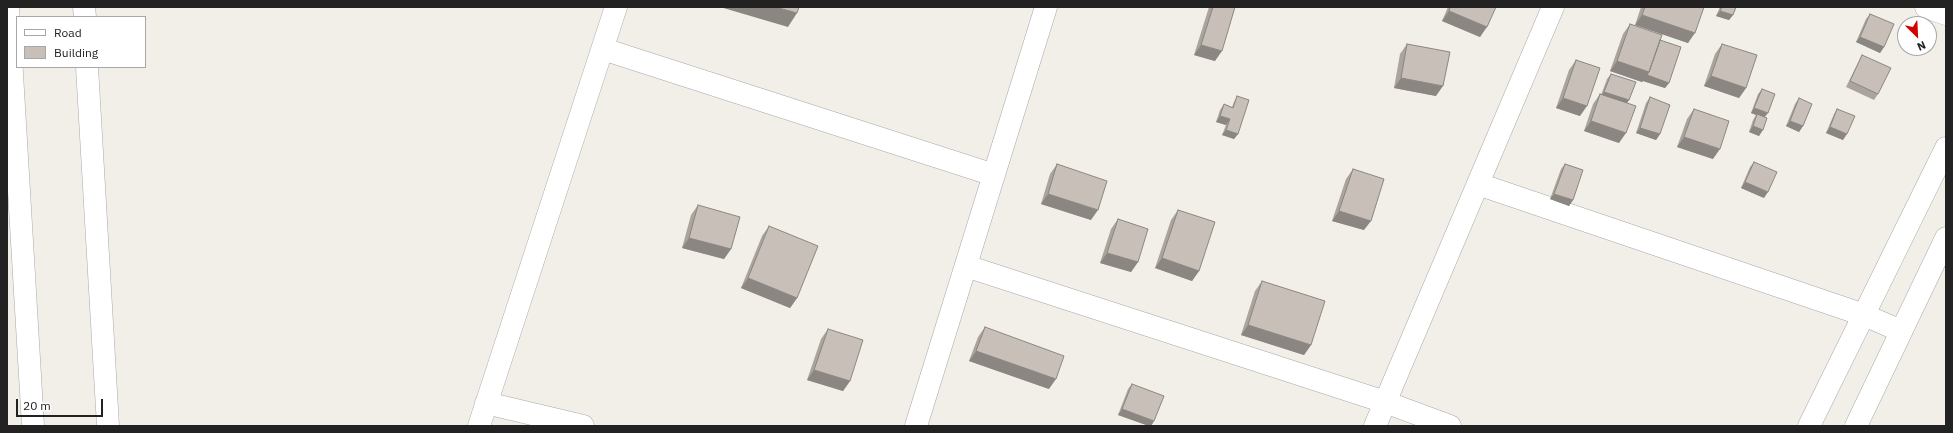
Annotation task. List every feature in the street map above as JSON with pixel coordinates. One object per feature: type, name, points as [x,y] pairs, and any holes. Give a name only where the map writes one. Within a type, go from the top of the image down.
[{"type":"street","points":[[8,7],[16,313],[33,426]]},
{"type":"street","points":[[479,426],[616,7]]},
{"type":"street","points":[[916,426],[1046,7]]},
{"type":"street","points":[[1375,426],[1552,7]]},
{"type":"street","points":[[1926,7],[1946,14]]},
{"type":"street","points":[[603,49],[994,174]]},
{"type":"street","points":[[87,68],[108,426]]},
{"type":"street","points":[[1809,426],[1946,148]]},
{"type":"street","points":[[1478,184],[1864,315],[1901,331]]},
{"type":"street","points":[[1856,426],[1946,238]]},
{"type":"street","points":[[966,266],[1386,402],[1450,426]]},
{"type":"street","points":[[486,404],[583,426]]},
{"type":"building","points":[[775,7],[799,7],[797,13]]},
{"type":"building","points":[[1213,7],[1235,7],[1222,51],[1201,45]]},
{"type":"building","points":[[1450,7],[1496,7],[1487,27],[1449,11]]},
{"type":"building","points":[[1645,7],[1704,7],[1695,33],[1642,15]]},
{"type":"building","points":[[1722,7],[1736,7],[1733,15],[1720,11]]},
{"type":"building","points":[[1870,14],[1894,24],[1884,47],[1860,37]]},
{"type":"building","points":[[1630,24],[1662,35],[1649,72],[1617,61]]},
{"type":"building","points":[[1660,40],[1681,47],[1669,83],[1647,75]]},
{"type":"building","points":[[1407,44],[1450,52],[1443,86],[1401,78]]},
{"type":"building","points":[[1722,44],[1757,55],[1746,88],[1711,76]]},
{"type":"building","points":[[1862,55],[1891,68],[1878,94],[1850,81]]},
{"type":"building","points":[[1576,60],[1600,68],[1587,106],[1563,98]]},
{"type":"building","points":[[1611,74],[1636,82],[1629,100],[1604,92]]},
{"type":"building","points":[[1762,89],[1775,94],[1768,113],[1754,108]]},
{"type":"building","points":[[1600,94],[1636,106],[1626,133],[1591,121]]},
{"type":"building","points":[[1237,96],[1249,100],[1238,134],[1226,130],[1230,119],[1220,116],[1224,104],[1233,108]]},
{"type":"building","points":[[1650,97],[1670,105],[1660,134],[1640,128]]},
{"type":"building","points":[[1799,98],[1812,104],[1803,126],[1790,121]]},
{"type":"building","points":[[1694,109],[1729,121],[1720,149],[1684,137]]},
{"type":"building","points":[[1837,109],[1855,116],[1847,134],[1830,127]]},
{"type":"building","points":[[1757,114],[1767,118],[1763,130],[1753,126]]},
{"type":"building","points":[[1754,162],[1777,172],[1768,192],[1745,182]]},
{"type":"building","points":[[1057,164],[1107,181],[1098,210],[1048,194]]},
{"type":"building","points":[[1565,164],[1583,170],[1573,200],[1554,194]]},
{"type":"building","points":[[1353,169],[1384,179],[1371,221],[1339,211]]},
{"type":"building","points":[[698,205],[740,217],[731,249],[689,238]]},
{"type":"building","points":[[1178,210],[1215,222],[1199,271],[1162,258]]},
{"type":"building","points":[[1118,219],[1148,229],[1138,262],[1107,253]]},
{"type":"building","points":[[769,226],[818,246],[797,298],[748,278]]},
{"type":"building","points":[[1262,281],[1325,301],[1311,345],[1248,325]]},
{"type":"building","points":[[985,327],[1064,356],[1056,379],[976,351]]},
{"type":"building","points":[[828,329],[863,340],[850,381],[814,370]]},
{"type":"building","points":[[1132,384],[1164,396],[1154,421],[1122,409]]}]
